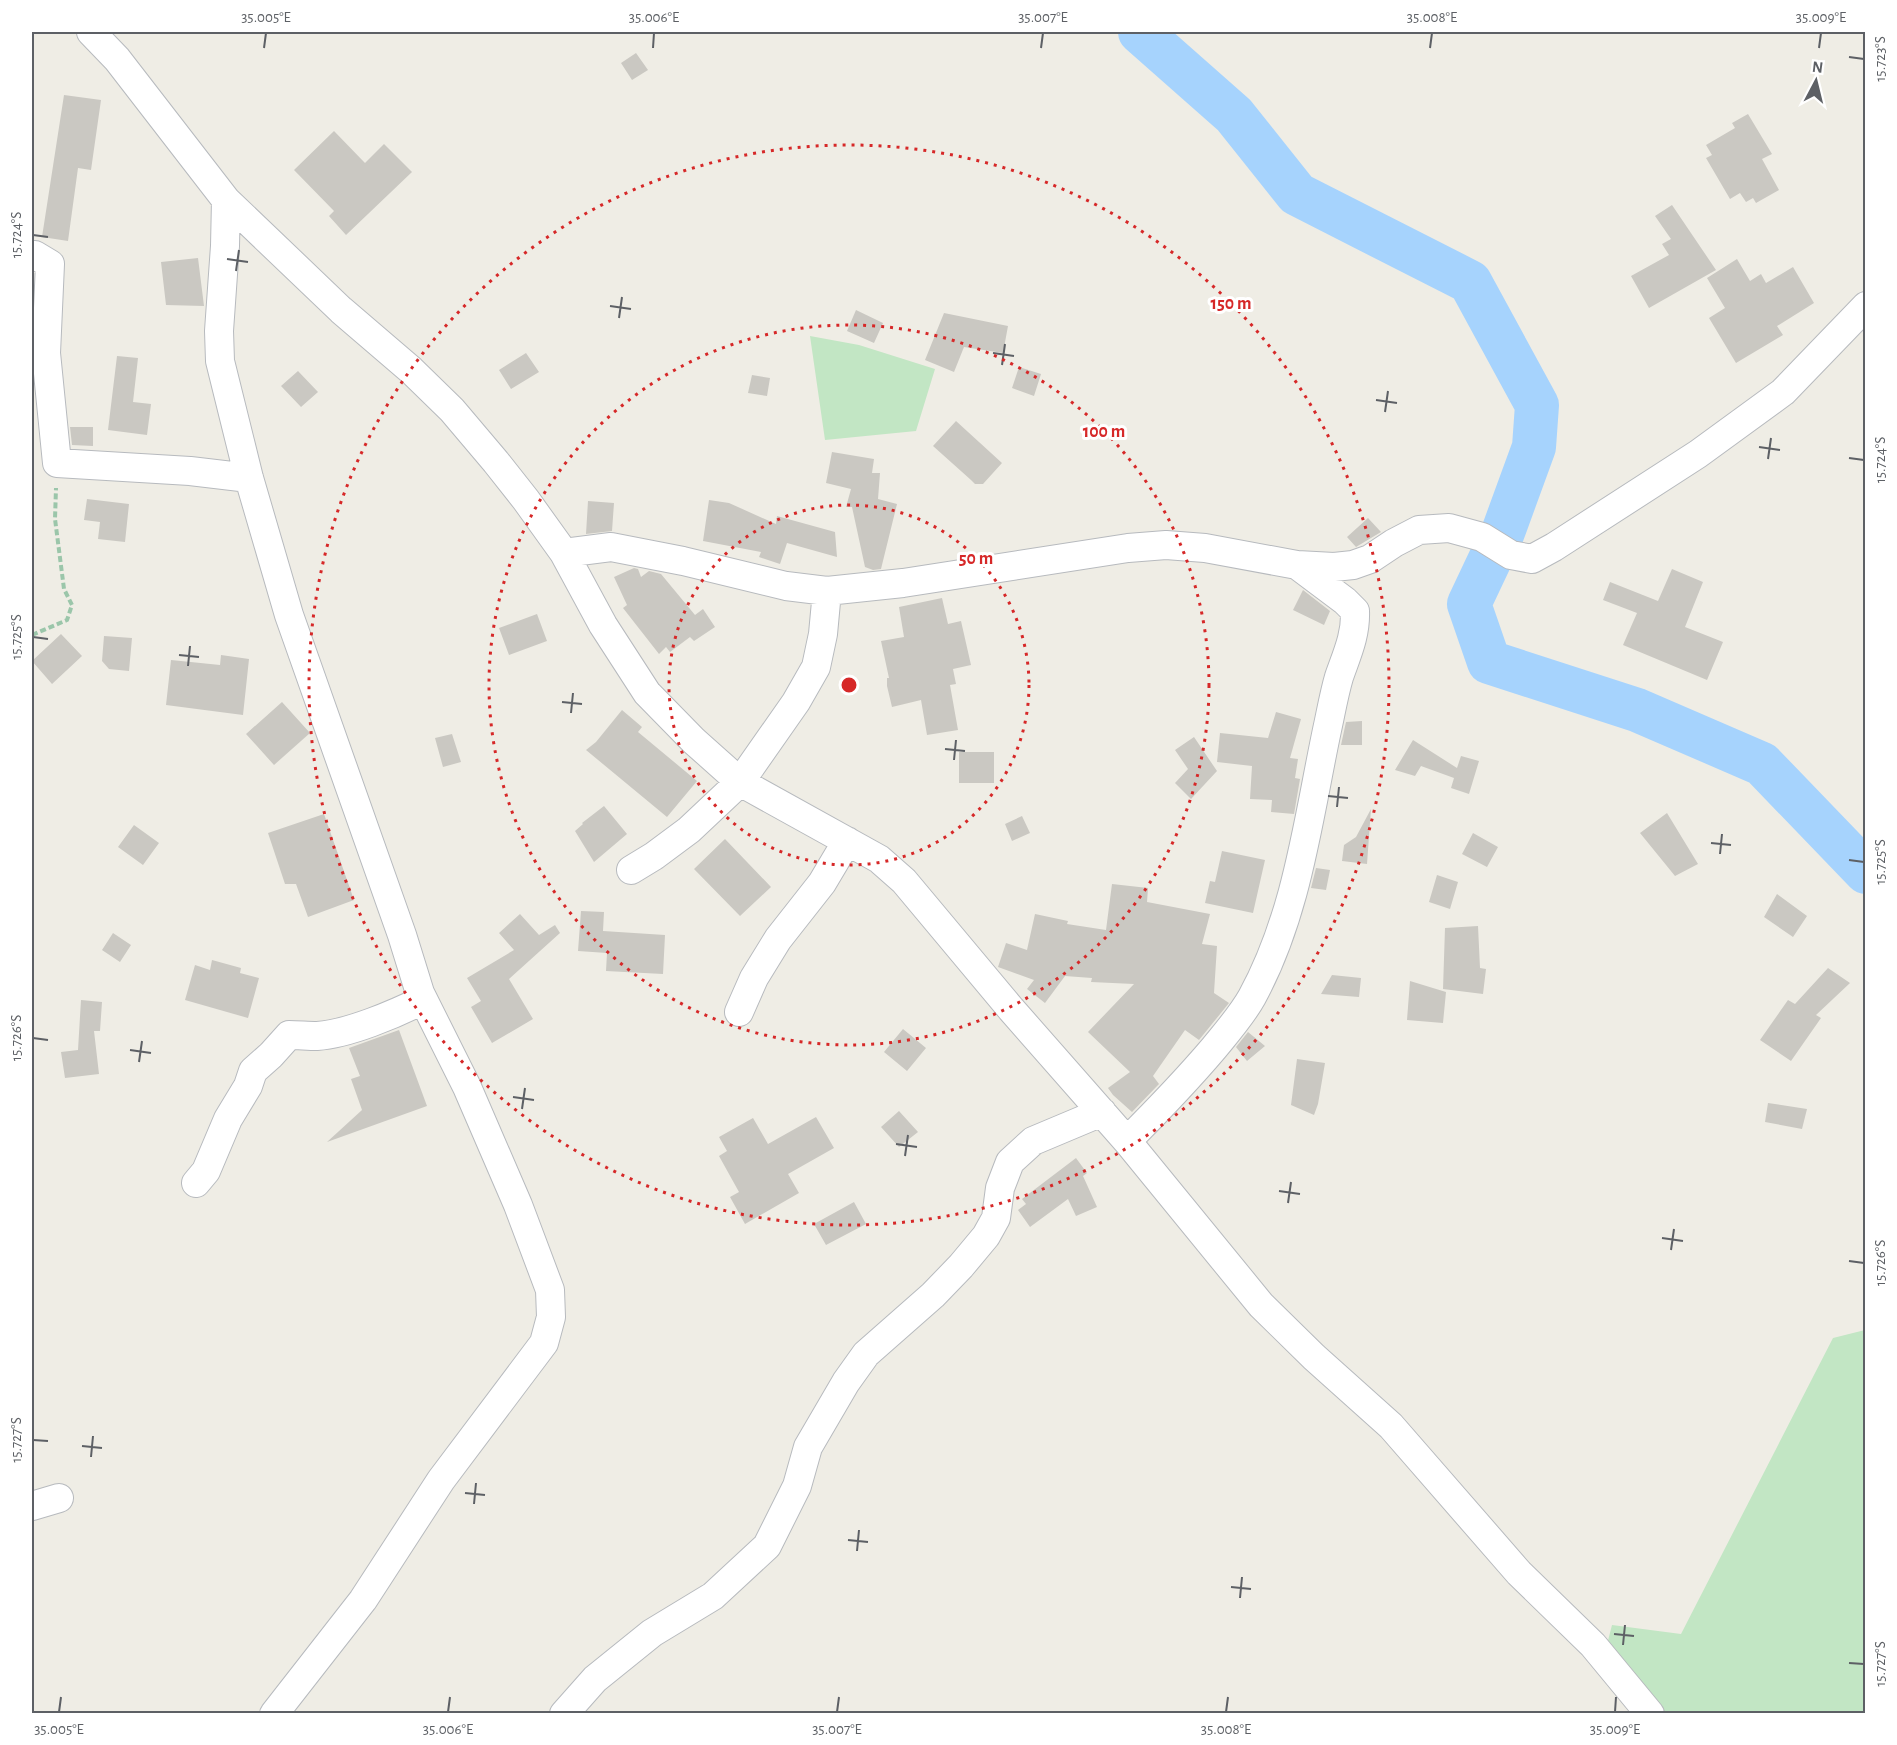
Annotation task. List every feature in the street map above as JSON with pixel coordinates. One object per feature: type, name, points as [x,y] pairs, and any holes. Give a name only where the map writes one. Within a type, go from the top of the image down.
[{"type":"street","points":[[91,32],[117,59],[226,200],[341,310],[411,370],[452,410],[526,500],[564,554],[603,625],[647,693],[694,741],[740,782],[879,859],[904,881],[1011,1009],[1127,1141],[1261,1305],[1314,1357],[1391,1426],[1519,1573],[1593,1645],[1650,1713]]},
{"type":"street","points":[[226,200],[219,331],[220,361],[249,478],[289,615],[423,1000],[467,1087],[518,1205],[550,1290],[551,1317],[544,1343],[441,1480],[363,1600],[274,1713]]},
{"type":"street","points":[[32,255],[50,264],[46,353],[57,463],[169,469],[249,478]]},
{"type":"street","points":[[564,554],[611,547],[683,561],[786,586],[827,591],[903,584],[1128,548],[1166,545],[1205,548],[1297,565],[1334,567],[1353,565],[1370,559],[1419,530],[1449,528],[1482,537],[1511,555],[1532,559],[1698,454],[1783,392],[1866,306]]},
{"type":"street","points":[[1127,1141],[1179,1089],[1231,1027],[1251,999],[1270,962],[1293,891],[1308,834],[1339,679],[1351,646],[1356,623],[1355,611],[1345,601],[1297,565]]},
{"type":"street","points":[[631,870],[689,831],[740,782],[796,702],[816,667],[823,634],[827,591]]},
{"type":"street","points":[[740,1012],[754,978],[778,939],[822,883],[847,841]]},
{"type":"street","points":[[196,1184],[206,1171],[228,1119],[248,1086],[253,1071],[272,1055],[289,1035],[318,1036],[351,1028],[423,1000]]},
{"type":"street","points":[[564,1713],[594,1679],[652,1633],[713,1596],[767,1546],[797,1486],[808,1447],[846,1382],[866,1354],[933,1295],[986,1236],[996,1218],[1000,1188],[1010,1162],[1033,1140],[1102,1112]]},
{"type":"street","points":[[32,1506],[59,1498]]},
{"type":"path","points":[[32,635],[67,620],[72,605],[64,589],[55,519],[57,463]]},
{"type":"green space","points":[[810,336],[859,345],[935,369],[916,431],[825,440]]},
{"type":"green space","points":[[1865,1330],[1865,1713],[1644,1713],[1601,1668],[1612,1625],[1681,1634],[1833,1338]]},
{"type":"building","points":[[636,53],[648,70],[632,80],[621,63]]},
{"type":"building","points":[[64,95],[101,100],[91,170],[78,168],[68,241],[42,237]]},
{"type":"building","points":[[1748,114],[1772,154],[1762,159],[1779,190],[1756,203],[1753,198],[1746,202],[1740,193],[1730,199],[1706,158],[1712,155],[1706,145],[1735,128],[1732,123]]},
{"type":"building","points":[[334,131],[365,163],[384,144],[412,172],[346,235],[329,216],[334,211],[294,170]]},
{"type":"building","points":[[1672,205],[1716,270],[1649,308],[1631,276],[1669,255],[1662,244],[1671,239],[1655,216]]},
{"type":"building","points":[[198,258],[204,306],[166,305],[161,262]]},
{"type":"building","points":[[1737,259],[1750,281],[1761,274],[1766,283],[1793,267],[1814,303],[1777,326],[1783,335],[1736,363],[1709,318],[1725,308],[1707,278]]},
{"type":"building","points":[[856,310],[883,323],[874,343],[847,331]]},
{"type":"building","points":[[944,313],[1008,326],[1003,353],[964,347],[954,372],[925,360]]},
{"type":"building","points":[[526,353],[539,372],[511,389],[499,370]]},
{"type":"building","points":[[117,356],[138,358],[133,402],[151,404],[147,435],[108,430]]},
{"type":"building","points":[[1019,367],[1041,374],[1034,396],[1012,388]]},
{"type":"building","points":[[298,371],[318,392],[301,407],[281,386]]},
{"type":"building","points":[[752,375],[770,378],[767,396],[748,393]]},
{"type":"building","points":[[956,421],[1002,463],[983,484],[975,484],[933,446]]},
{"type":"building","points":[[70,427],[93,427],[93,446],[72,445]]},
{"type":"building","points":[[832,452],[874,459],[872,473],[880,473],[878,499],[897,504],[881,569],[873,570],[865,567],[852,507],[846,507],[851,489],[826,483]]},
{"type":"building","points":[[87,499],[129,504],[125,542],[98,539],[100,522],[84,520]]},
{"type":"building","points":[[709,500],[729,503],[776,524],[777,516],[835,532],[837,557],[787,543],[780,564],[759,557],[761,552],[703,541]]},
{"type":"building","points":[[588,501],[614,503],[612,531],[586,534]]},
{"type":"building","points":[[1368,518],[1381,532],[1356,547],[1347,537]]},
{"type":"building","points":[[634,568],[638,569],[641,577],[649,571],[661,574],[695,615],[703,609],[715,627],[694,641],[690,637],[670,652],[666,647],[659,654],[623,608],[627,605],[614,577]]},
{"type":"building","points":[[1672,569],[1703,582],[1685,627],[1723,642],[1707,680],[1623,645],[1637,613],[1603,600],[1610,582],[1658,601]]},
{"type":"building","points":[[1303,590],[1330,611],[1324,625],[1293,610]]},
{"type":"building","points":[[942,598],[948,624],[961,621],[971,665],[953,669],[956,684],[950,685],[958,730],[927,735],[921,700],[892,707],[887,686],[887,678],[889,678],[881,641],[904,637],[899,607]]},
{"type":"building","points":[[537,614],[547,641],[509,655],[499,628]]},
{"type":"building","points":[[61,634],[82,656],[52,684],[32,661]]},
{"type":"building","points":[[104,636],[132,638],[129,671],[109,669],[102,661]]},
{"type":"building","points":[[221,655],[249,659],[243,715],[166,705],[171,660],[220,665]]},
{"type":"building","points":[[282,702],[310,733],[274,765],[246,734]]},
{"type":"building","points":[[622,710],[642,727],[638,732],[697,781],[667,817],[586,750],[596,742]]},
{"type":"building","points":[[1276,712],[1301,719],[1290,758],[1298,759],[1295,778],[1300,779],[1294,814],[1271,812],[1272,800],[1250,799],[1252,766],[1217,762],[1220,733],[1268,738]]},
{"type":"building","points":[[1362,721],[1362,745],[1341,745],[1346,722]]},
{"type":"building","points":[[452,734],[461,762],[443,767],[435,738]]},
{"type":"building","points":[[1194,737],[1217,771],[1191,799],[1175,783],[1188,769],[1175,750]]},
{"type":"building","points":[[1413,740],[1457,768],[1461,756],[1479,761],[1469,794],[1451,788],[1454,778],[1421,766],[1415,776],[1395,770]]},
{"type":"building","points":[[959,752],[994,752],[994,783],[959,783]]},
{"type":"building","points":[[604,806],[627,834],[594,862],[575,831]]},
{"type":"building","points":[[1371,809],[1367,864],[1342,861],[1344,845],[1356,837]]},
{"type":"building","points":[[1667,813],[1698,864],[1675,876],[1640,833]]},
{"type":"building","points":[[324,814],[354,900],[308,917],[296,884],[285,884],[268,833]]},
{"type":"building","points":[[1022,816],[1030,833],[1012,841],[1005,824]]},
{"type":"building","points":[[134,825],[159,843],[143,865],[118,847]]},
{"type":"building","points":[[1473,833],[1498,847],[1487,867],[1462,854]]},
{"type":"building","points":[[725,839],[771,887],[740,916],[694,869]]},
{"type":"building","points":[[1222,851],[1265,860],[1253,913],[1205,903],[1210,881],[1215,882]]},
{"type":"building","points":[[1316,868],[1330,870],[1326,890],[1311,888]]},
{"type":"building","points":[[1437,875],[1458,882],[1450,909],[1429,902]]},
{"type":"building","points":[[1112,884],[1148,888],[1147,902],[1210,914],[1202,944],[1217,946],[1214,993],[1229,1003],[1199,1040],[1185,1030],[1153,1076],[1159,1084],[1132,1112],[1108,1088],[1130,1072],[1088,1032],[1134,984],[1091,982],[1092,978],[1065,976],[1045,1003],[1027,989],[1034,980],[998,967],[1006,943],[1027,950],[1035,914],[1068,921],[1067,924],[1106,930]]},
{"type":"building","points":[[1777,894],[1807,916],[1793,937],[1764,917]]},
{"type":"building","points":[[581,911],[604,912],[603,931],[665,935],[663,974],[606,971],[607,953],[578,951]]},
{"type":"building","points":[[520,914],[539,935],[555,925],[560,933],[509,979],[533,1019],[492,1043],[471,1007],[481,1001],[467,978],[514,950],[499,933]]},
{"type":"building","points":[[1478,926],[1480,968],[1486,969],[1483,994],[1443,989],[1445,928]]},
{"type":"building","points":[[113,933],[131,945],[120,962],[102,950]]},
{"type":"building","points":[[212,960],[241,968],[240,973],[259,978],[248,1018],[185,1000],[195,965],[210,970]]},
{"type":"building","points":[[1828,968],[1850,983],[1816,1015],[1821,1018],[1791,1061],[1760,1040],[1788,1000],[1795,1004]]},
{"type":"building","points":[[1332,975],[1361,978],[1359,997],[1321,994]]},
{"type":"building","points":[[1410,981],[1446,992],[1443,1023],[1407,1020]]},
{"type":"building","points":[[81,1000],[102,1002],[100,1031],[94,1031],[99,1074],[65,1078],[61,1052],[78,1050]]},
{"type":"building","points":[[903,1029],[926,1048],[907,1071],[884,1052]]},
{"type":"building","points":[[399,1030],[427,1106],[327,1142],[362,1110],[351,1079],[360,1076],[349,1048]]},
{"type":"building","points":[[1248,1032],[1265,1046],[1247,1061],[1236,1047]]},
{"type":"building","points":[[1297,1059],[1325,1063],[1314,1115],[1291,1105]]},
{"type":"building","points":[[1768,1103],[1807,1109],[1802,1129],[1765,1122]]},
{"type":"building","points":[[899,1111],[918,1132],[899,1147],[881,1127]]},
{"type":"building","points":[[816,1117],[834,1148],[788,1174],[799,1193],[745,1224],[730,1197],[739,1192],[719,1156],[727,1151],[719,1137],[753,1118],[768,1144]]},
{"type":"building","points":[[1076,1158],[1087,1173],[1083,1176],[1097,1207],[1076,1216],[1068,1199],[1030,1227],[1018,1210],[1026,1204],[1022,1199]]},
{"type":"building","points":[[854,1202],[866,1224],[826,1245],[814,1224]]},
{"type":"waterway","points":[[1140,32],[1234,115],[1297,194],[1470,282],[1537,405],[1534,447],[1503,532],[1469,604],[1489,662],[1637,710],[1762,764],[1866,872]]}]
